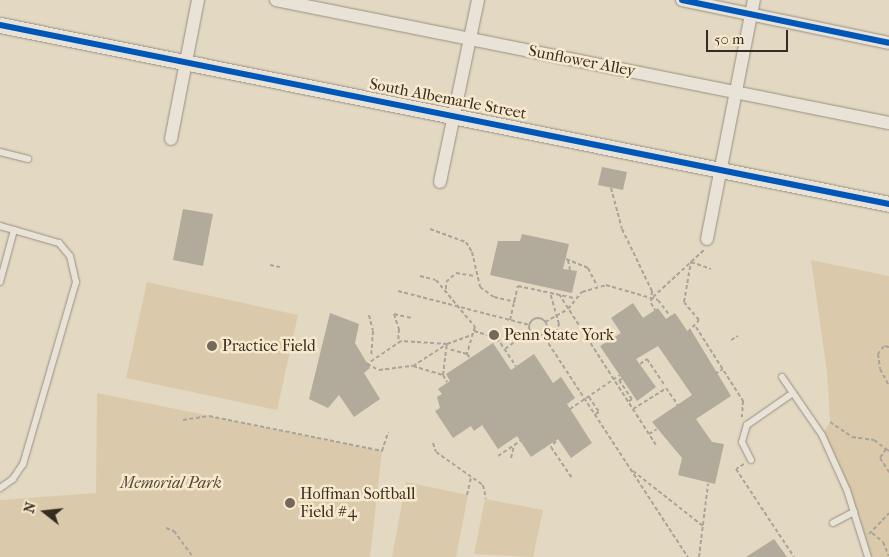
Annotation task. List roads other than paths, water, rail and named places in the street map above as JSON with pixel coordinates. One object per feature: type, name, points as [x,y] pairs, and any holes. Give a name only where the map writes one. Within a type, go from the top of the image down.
[{"type":"street","points":[[171,138],[198,0]]},
{"type":"street","name":"Sunflower Alley","points":[[276,0],[889,123]]},
{"type":"street","points":[[440,182],[478,0]]},
{"type":"street","points":[[682,0],[889,43]]},
{"type":"street","points":[[707,243],[754,0]]},
{"type":"street","name":"South Albemarle Street","points":[[0,24],[454,114],[889,204]]},
{"type":"lane","points":[[0,152],[28,159]]},
{"type":"lane","points":[[0,226],[59,243],[70,256],[76,282],[23,464],[12,479],[0,488]]},
{"type":"lane","points":[[0,282],[14,230]]},
{"type":"lane","points":[[782,377],[822,435],[854,512],[868,557]]},
{"type":"lane","points":[[751,460],[742,442],[746,425],[793,393]]},
{"type":"lane","points":[[833,523],[854,512]]},
{"type":"place","name":"Penn State York","points":[[494,335]]},
{"type":"place","name":"Practice Field","points":[[212,346]]},
{"type":"place","name":"Hoffman Softball Field #4","points":[[290,503]]},
{"type":"park label","name":"Memorial Park","points":[[171,483]]}]
